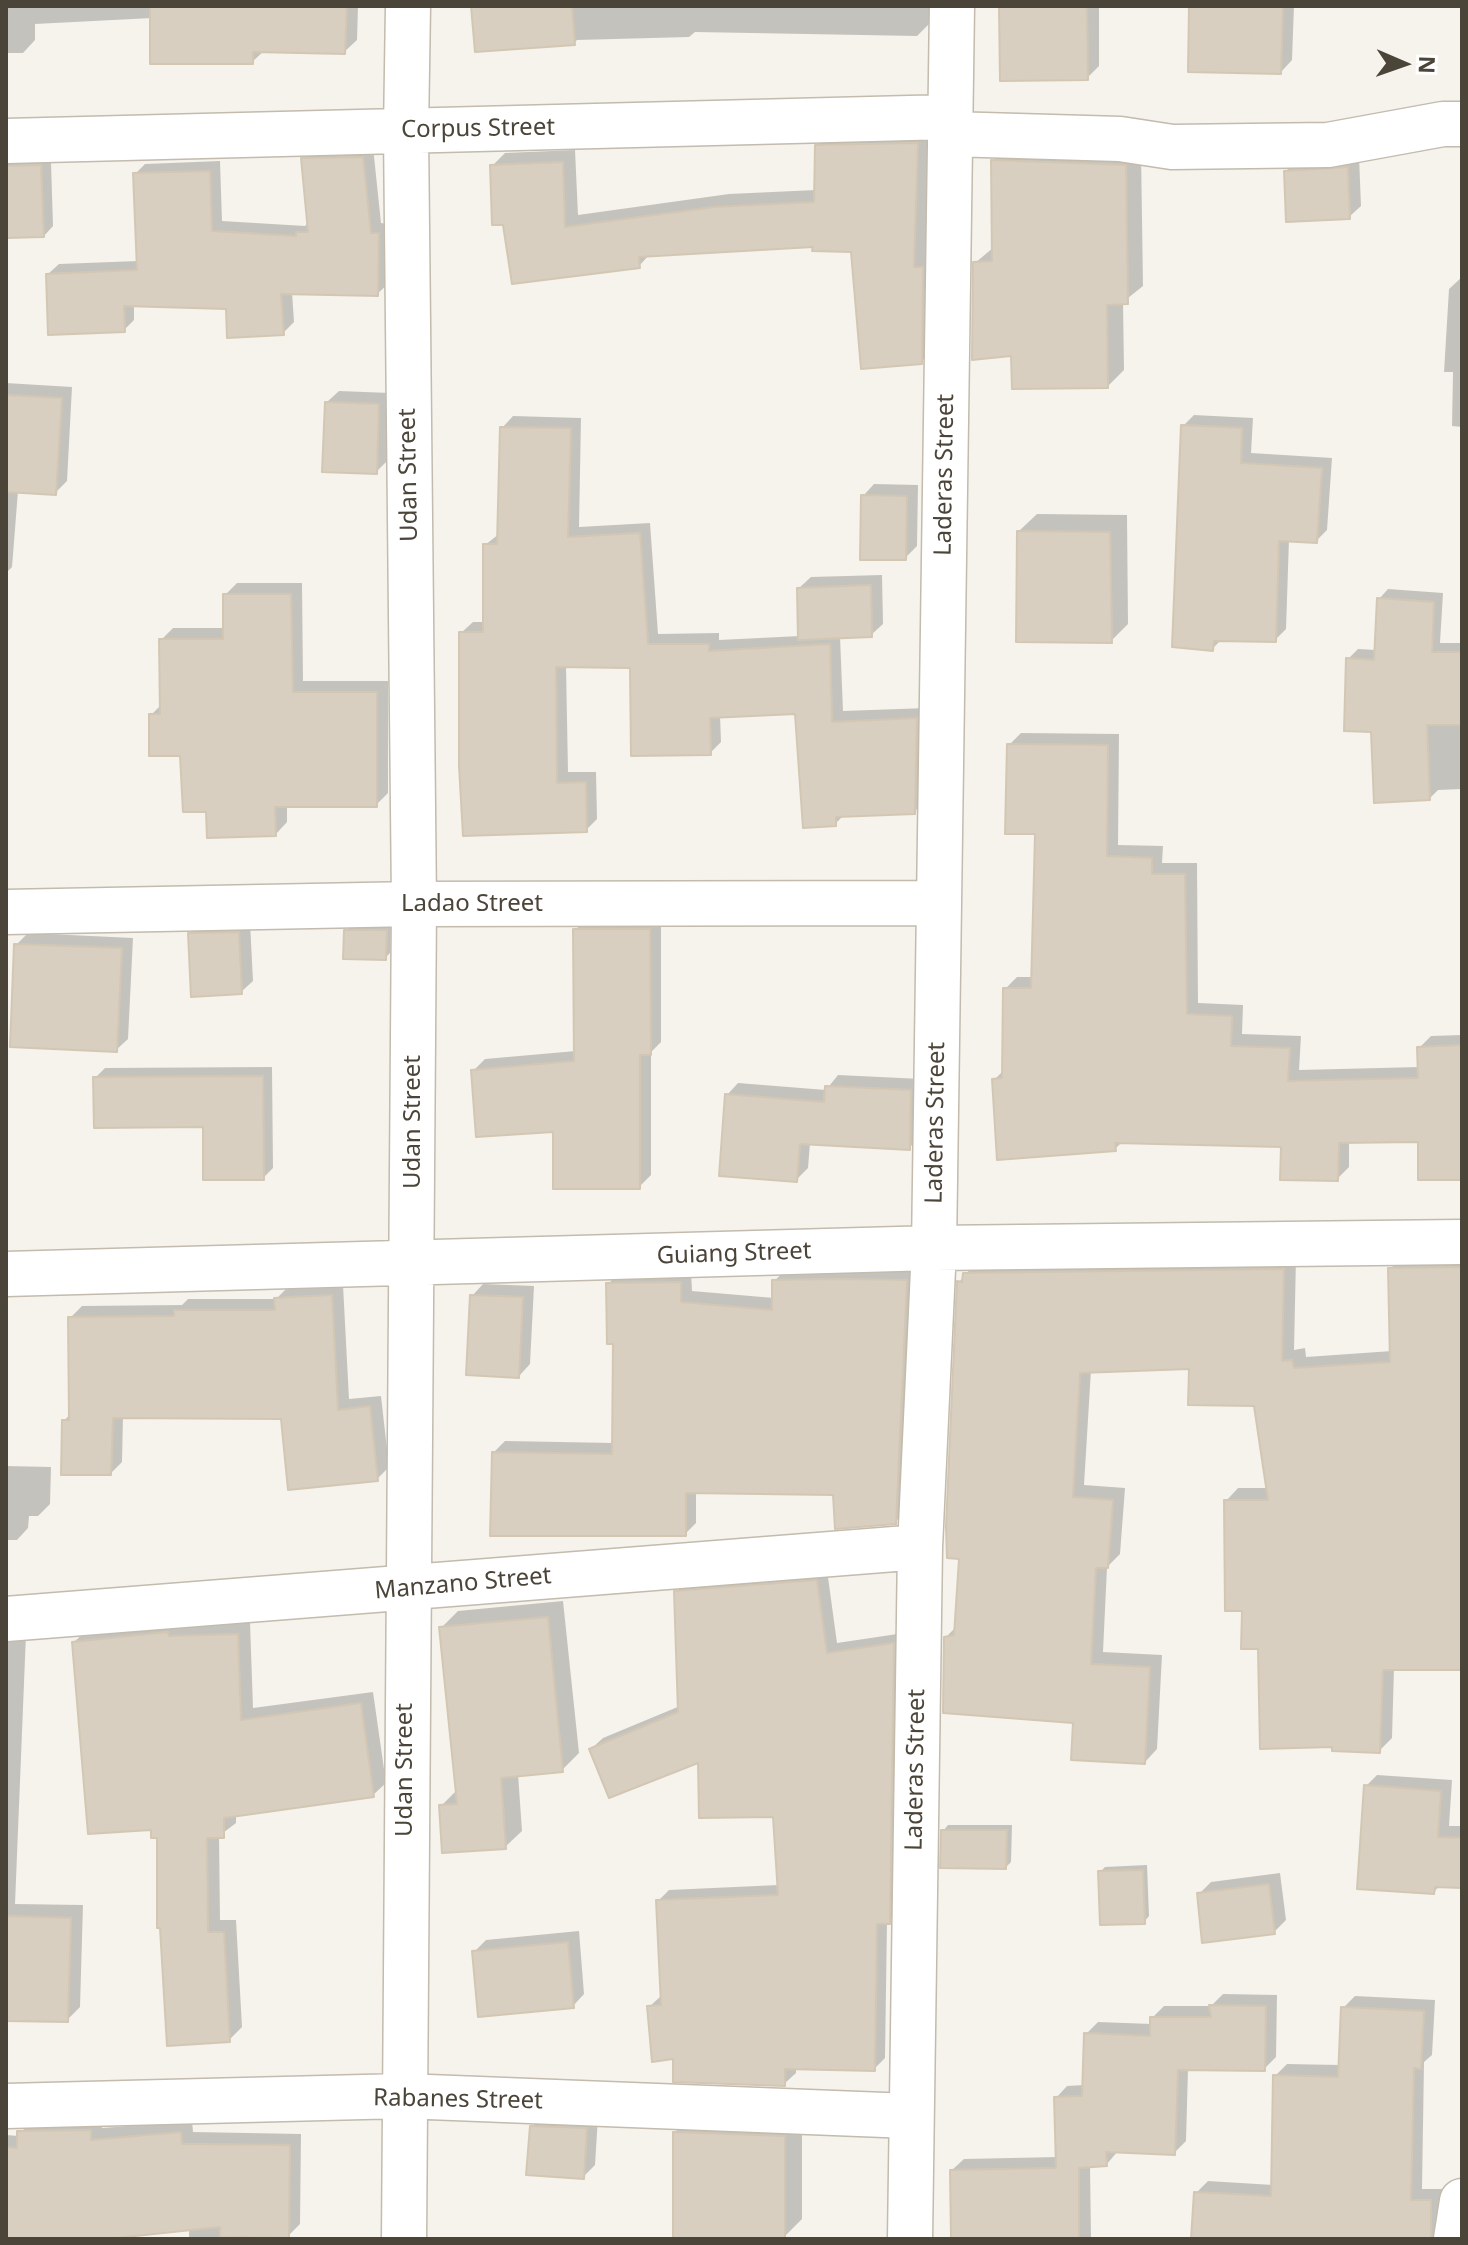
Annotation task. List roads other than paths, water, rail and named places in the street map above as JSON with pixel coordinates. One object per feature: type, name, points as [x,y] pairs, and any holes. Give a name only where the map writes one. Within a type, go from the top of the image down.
[{"type":"street","name":"Udan Street","points":[[404,2239],[414,904],[406,131],[408,6]]},
{"type":"street","name":"Laderas Street","points":[[910,2239],[920,1547],[934,1248],[952,6]]},
{"type":"street","name":"Corpus Street","points":[[6,141],[406,131],[950,126],[1120,139],[1172,147],[1328,145],[1443,124],[1462,124]]},
{"type":"street","name":"Ladao Street","points":[[6,912],[414,904],[939,903]]},
{"type":"street","name":"Guiang Street","points":[[6,1274],[934,1248],[1462,1242]]},
{"type":"street","name":"Manzano Street","points":[[6,1619],[920,1547]]},
{"type":"street","name":"Rabanes Street","points":[[6,2106],[403,2096],[910,2116]]},
{"type":"street","points":[[1456,2239],[1462,2201]]}]
